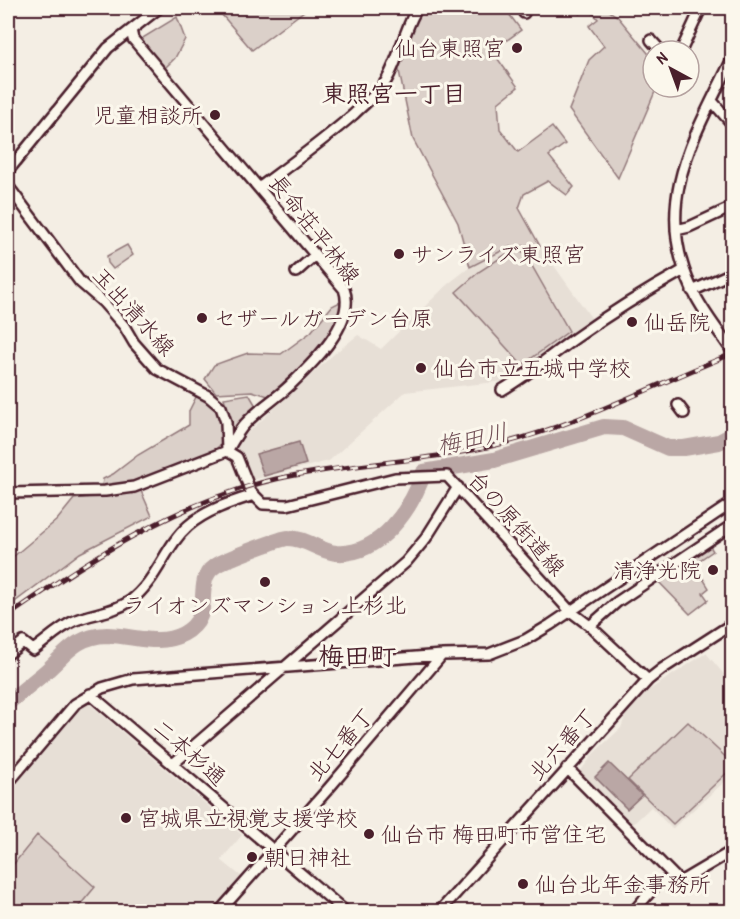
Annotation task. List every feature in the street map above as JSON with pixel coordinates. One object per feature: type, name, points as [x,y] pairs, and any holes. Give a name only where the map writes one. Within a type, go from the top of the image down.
[{"type":"street","points":[[8,171],[108,48],[159,8]]},
{"type":"street","points":[[687,39],[701,8]]},
{"type":"street","points":[[259,188],[325,139],[375,96],[394,67],[406,28],[415,9]]},
{"type":"street","name":"長命荘平林線","points":[[131,30],[133,39],[344,289],[348,299],[345,315],[322,352],[287,388],[244,424],[227,451]]},
{"type":"street","points":[[732,59],[682,167],[675,201],[676,230],[684,270],[692,291],[732,351]]},
{"type":"street","points":[[712,101],[732,124]]},
{"type":"street","name":"玉出清水線","points":[[8,186],[80,282],[103,302],[124,326],[134,343],[158,369],[208,396],[221,406],[226,422],[227,451]]},
{"type":"street","points":[[676,230],[689,227],[732,207]]},
{"type":"street","points":[[296,272],[315,255]]},
{"type":"street","points":[[502,390],[531,372],[608,315],[684,270]]},
{"type":"street","points":[[692,291],[732,273]]},
{"type":"street","points":[[8,493],[105,491],[134,487],[227,451],[237,457],[254,495],[224,505],[189,525],[179,536],[153,578],[129,602],[102,614],[74,621],[33,650],[23,642],[8,654]]},
{"type":"street","name":"台の原街道線","points":[[254,495],[263,504],[287,505],[395,478],[447,476],[570,611],[590,626],[648,680]]},
{"type":"street","points":[[173,764],[406,562],[426,538],[458,487]]},
{"type":"street","points":[[8,783],[75,704],[90,694],[118,682],[442,655],[489,654],[525,640],[732,503]]},
{"type":"street","points":[[590,626],[617,602],[732,525]]},
{"type":"street","name":"北六番丁","points":[[439,912],[648,680],[732,624]]},
{"type":"street","name":"北七番丁","points":[[219,912],[329,788],[442,655]]},
{"type":"street","name":"二本杉通","points":[[90,694],[346,912]]},
{"type":"street","points":[[567,768],[678,880]]},
{"type":"street","points":[[633,912],[657,884],[669,880],[683,880],[729,854],[732,865]]},
{"type":"shaded area","points":[[216,8],[308,8],[252,50]]},
{"type":"shaded area","points":[[427,8],[516,8],[509,14],[521,30],[492,51],[518,87],[498,103],[500,129],[518,152],[552,127],[565,144],[549,156],[574,187],[567,195],[548,181],[524,194],[519,208],[540,246],[511,246],[470,267],[458,223],[413,139],[398,66],[405,37],[416,18]]},
{"type":"shaded area","points":[[575,8],[589,8],[580,14]]},
{"type":"shaded area","points":[[589,8],[605,8],[618,17],[641,45],[641,99],[652,99],[618,178],[569,110],[589,60],[604,46],[589,26],[598,19]]},
{"type":"shaded area","points":[[177,17],[185,39],[175,58],[164,69],[141,39]]},
{"type":"shaded area","points":[[127,245],[133,255],[113,269],[108,263],[107,256]]},
{"type":"shaded area","name":"仙台市立五城中学校","points":[[511,246],[540,246],[592,319],[505,381],[405,392],[329,461],[252,480],[237,448],[242,438],[334,354],[358,335],[381,349],[448,284],[470,267]]},
{"type":"shaded area","points":[[511,251],[524,252],[569,331],[522,365],[456,292],[480,271]]},
{"type":"shaded area","points":[[340,302],[342,308],[320,347],[268,396],[252,391],[216,393],[205,379],[214,365],[248,353],[281,354],[311,332],[332,306]]},
{"type":"shaded area","points":[[249,394],[256,406],[233,430],[224,398]]},
{"type":"shaded area","points":[[197,395],[216,409],[221,419],[224,441],[215,450],[137,481],[102,486],[103,479],[189,425],[189,411]]},
{"type":"shaded area","points":[[299,442],[306,464],[264,476],[256,454]]},
{"type":"shaded area","points":[[141,491],[152,516],[80,553],[8,607],[8,561],[57,520],[74,499]]},
{"type":"shaded area","points":[[708,543],[713,551],[694,564],[709,588],[703,593],[708,600],[690,614],[656,579]]},
{"type":"shaded area","points":[[706,653],[732,684],[732,775],[672,829],[651,807],[631,826],[579,773],[594,753],[621,728],[625,716],[649,690]]},
{"type":"shaded area","name":"宮城県立視覚支援学校","points":[[86,701],[242,835],[221,860],[242,877],[213,911],[8,912],[8,791],[74,711]]},
{"type":"shaded area","points":[[688,722],[732,763],[732,768],[673,824],[628,780]]},
{"type":"shaded area","points":[[609,763],[642,795],[627,809],[595,777]]},
{"type":"shaded area","points":[[37,835],[95,887],[75,911],[8,911],[8,871]]},
{"type":"waterway","name":"梅田川","points":[[8,703],[71,648],[86,639],[117,635],[164,640],[183,634],[194,626],[200,617],[206,578],[210,570],[220,563],[288,538],[301,540],[336,553],[352,552],[367,547],[392,527],[402,514],[419,486],[424,472],[494,460],[604,427],[623,428],[668,448],[684,448],[719,442],[732,435]]},
{"type":"railway","points":[[8,616],[70,574],[135,535],[169,517],[239,489],[276,479],[332,469],[445,455],[530,436],[589,415],[732,354]]},
{"type":"place","name":"仙台東照宮","points":[[517,48]]},
{"type":"place","name":"児童相談所","points":[[215,115]]},
{"type":"place","name":"サンライズ東照宮","points":[[399,254]]},
{"type":"place","name":"セザールガーデン台原","points":[[202,318]]},
{"type":"place","name":"仙岳院","points":[[632,322]]},
{"type":"place","name":"仙台市立五城中学校","points":[[421,368]]},
{"type":"place","name":"清浄光院","points":[[713,570]]},
{"type":"place","name":"ライオンズマンション上杉北","points":[[265,582]]},
{"type":"place","name":"宮城県立視覚支援学校","points":[[126,818]]},
{"type":"place","name":"仙台市 梅田町市営住宅","points":[[369,834]]},
{"type":"place","name":"朝日神社","points":[[252,857]]},
{"type":"place","name":"仙台北年金事務所","points":[[523,884]]},
{"type":"district","name":"東照宮一丁目","points":[[394,93]]},
{"type":"district","name":"梅田町","points":[[357,655]]}]
